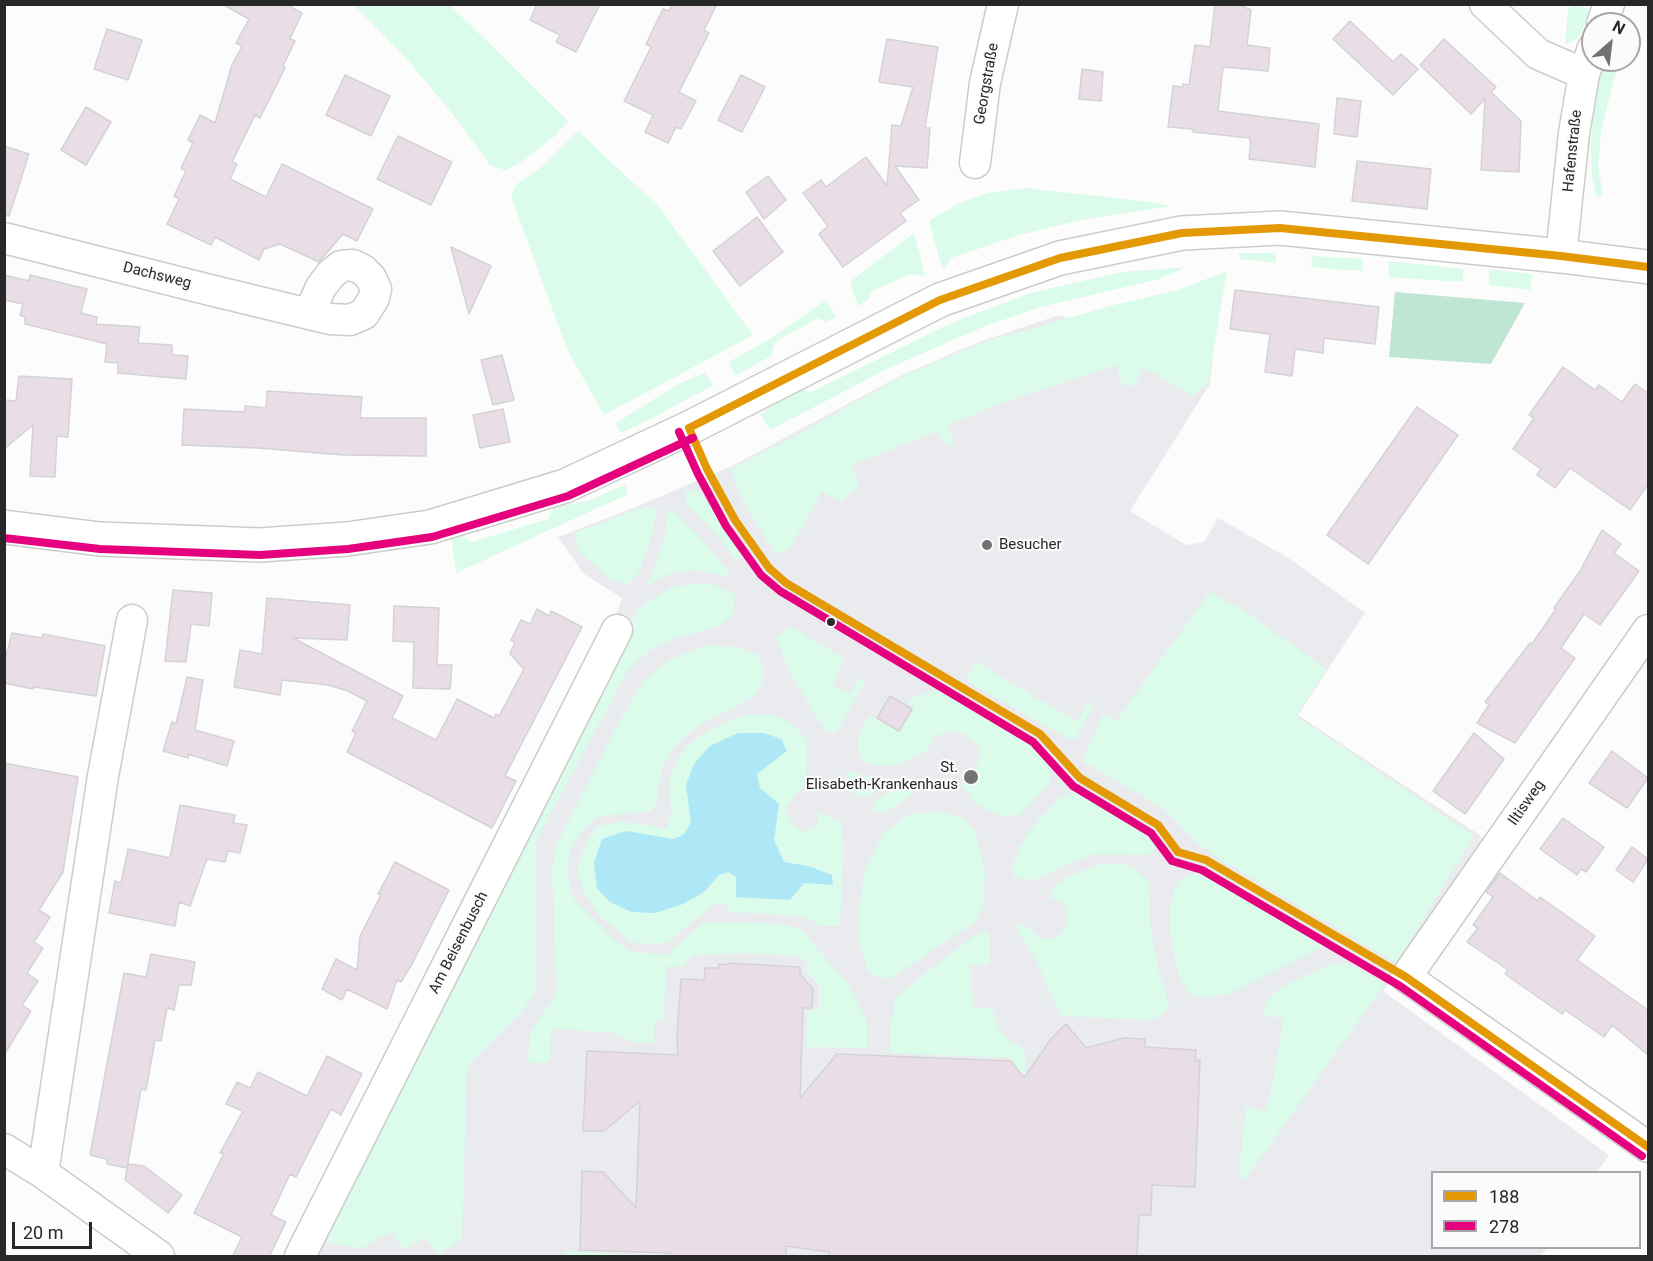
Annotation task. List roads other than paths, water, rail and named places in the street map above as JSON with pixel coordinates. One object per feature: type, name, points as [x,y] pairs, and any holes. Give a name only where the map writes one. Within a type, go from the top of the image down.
[{"type":"main road","points":[[4,527],[100,538],[260,545],[346,539],[430,527],[565,486],[690,428],[940,300],[1060,258],[1182,233],[1280,228],[1648,267]]},
{"type":"street","name":"Georgstraße","points":[[975,163],[985,83],[1003,4]]},
{"type":"street","points":[[1485,4],[1538,54],[1581,60]]},
{"type":"street","name":"Hafenstraße","points":[[1561,256],[1574,133],[1586,72]]},
{"type":"street","name":"Dachsweg","points":[[4,238],[309,314]]},
{"type":"street","points":[[43,1173],[103,776],[132,620]]},
{"type":"street","name":"Am Beisenbusch","points":[[300,1257],[617,630]]},
{"type":"street","name":"Iltisweg","points":[[1648,630],[1406,977],[1648,1147]]},
{"type":"street","points":[[4,1149],[43,1173],[159,1257]]},
{"type":"water","points":[[738,733],[764,733],[781,739],[787,751],[757,774],[760,788],[779,804],[774,840],[784,862],[808,866],[832,875],[833,885],[804,883],[790,900],[736,897],[736,877],[728,872],[719,875],[704,892],[683,904],[655,913],[632,912],[610,902],[597,888],[594,863],[602,839],[626,831],[673,839],[683,835],[691,823],[686,785],[694,764],[710,746]]},
{"type":"place","name":"Besucher","points":[[987,545]]},
{"type":"place","name":"St. Elisabeth-Krankenhaus","points":[[971,777]]}]
